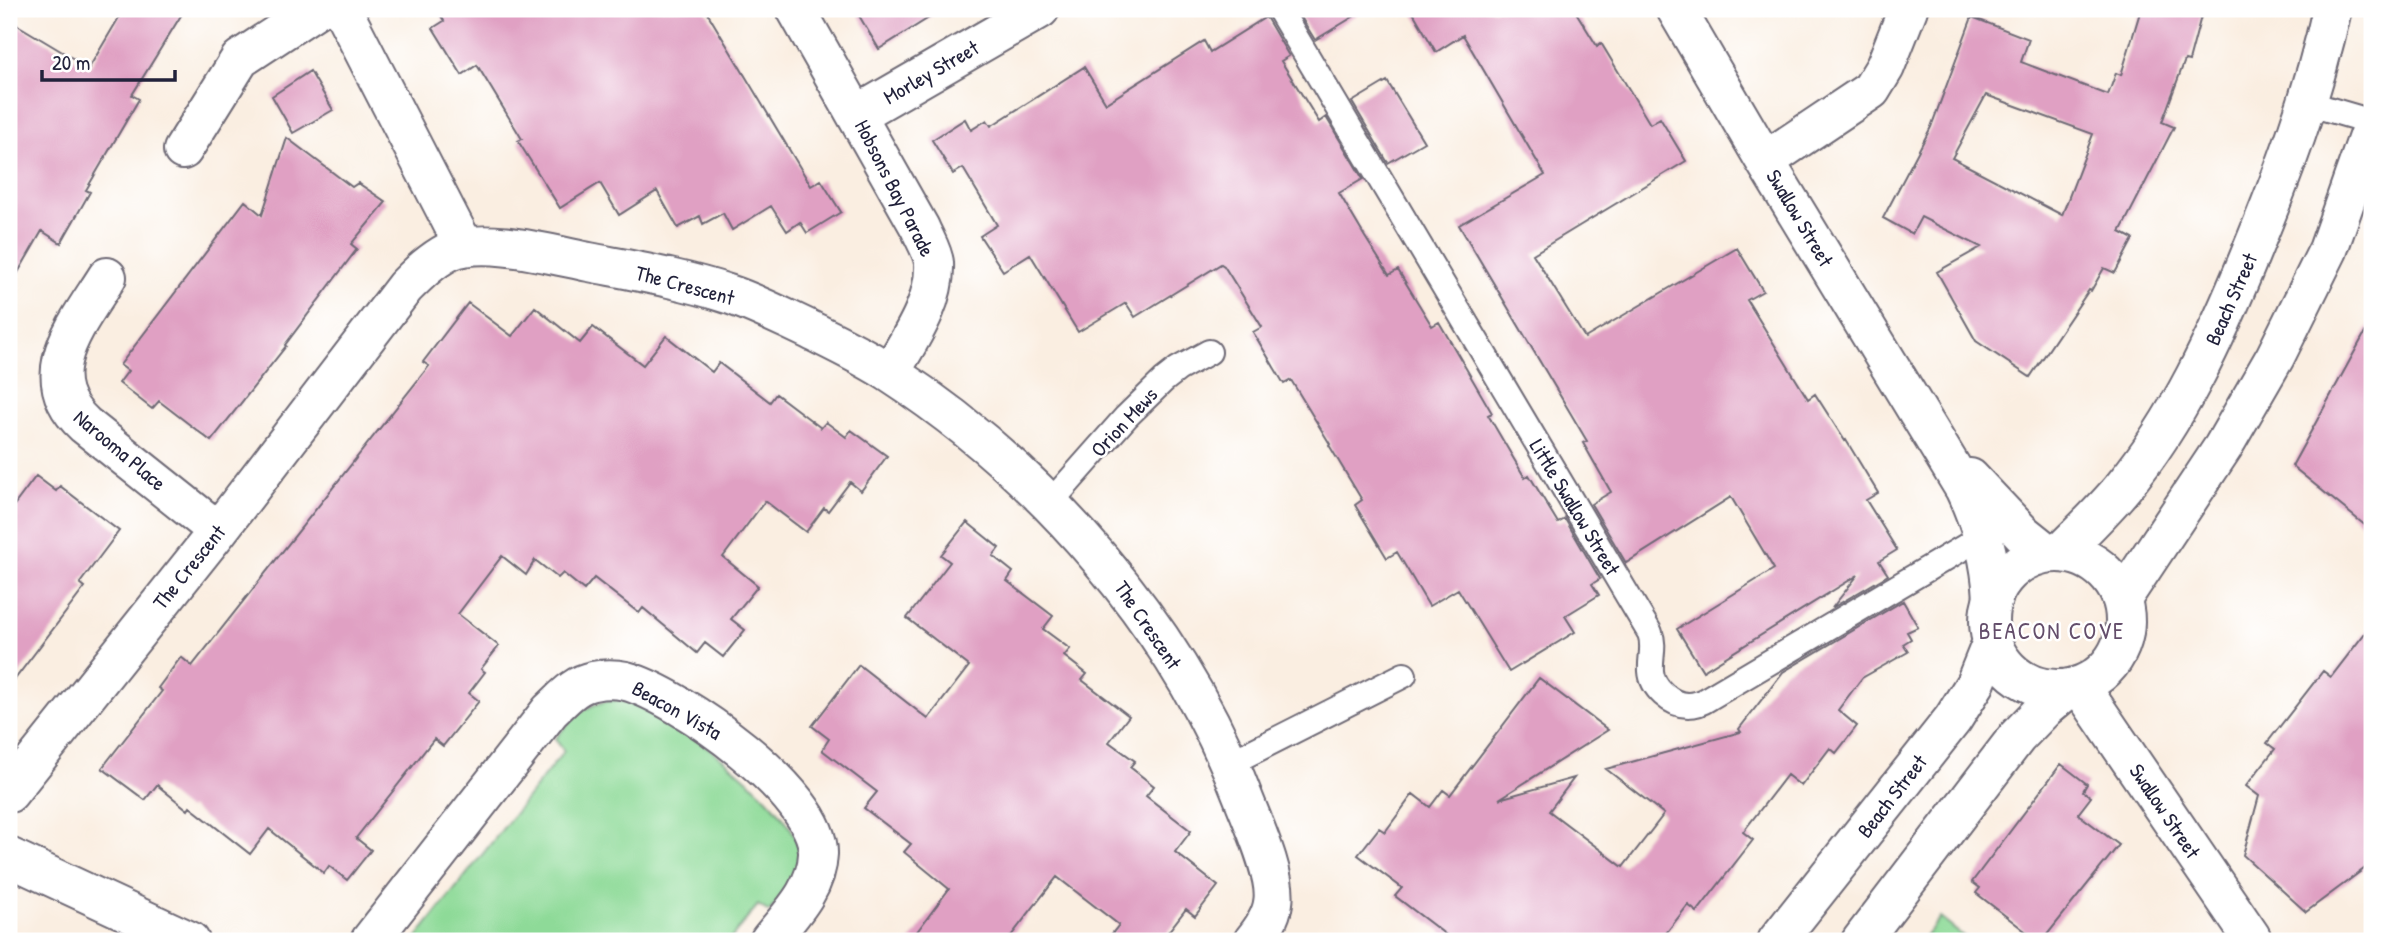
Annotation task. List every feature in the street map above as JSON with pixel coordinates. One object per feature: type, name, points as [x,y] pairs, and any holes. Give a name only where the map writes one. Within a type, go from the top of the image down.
[{"type":"street","points":[[183,150],[240,59],[316,9]]},
{"type":"street","points":[[342,9],[464,246]]},
{"type":"street","name":"Hobsons Bay Parade","points":[[796,9],[858,114],[920,228],[934,261],[931,289],[921,318],[890,373]]},
{"type":"street","name":"Morley Street","points":[[858,114],[1040,9]]},
{"type":"street","name":"Swallow Street","points":[[1676,9],[1964,488],[1983,536],[1992,575],[1993,599]]},
{"type":"street","points":[[1765,161],[1871,90],[1885,67],[1908,9]]},
{"type":"street","name":"Beach Street","points":[[2054,553],[2124,487],[2152,448],[2207,353],[2257,240],[2307,103],[2332,9]]},
{"type":"street","points":[[2122,599],[2222,447],[2275,357],[2328,250],[2372,123]]},
{"type":"street","name":"The Crescent","points":[[9,793],[218,531],[405,287],[424,268],[449,251],[464,246],[485,245],[635,271],[727,293],[806,328],[890,373],[972,433],[1050,503],[1087,542],[1152,626],[1190,688],[1230,763],[1272,877],[1274,900],[1265,937]]},
{"type":"street","name":"Narooma Place","points":[[107,277],[65,349],[60,376],[66,403],[72,414],[85,425],[218,531]]},
{"type":"street","name":"Swallow Street","points":[[1925,426],[2022,533],[2054,553]]},
{"type":"street","points":[[1861,941],[2017,737],[2045,708],[2074,687],[2096,677],[2119,651],[2125,625],[2122,599],[2105,572],[2077,555],[2054,553],[2029,558],[2014,568],[2001,582],[1993,599],[1989,616],[1992,642],[2009,669],[2021,679],[2052,689],[2074,687]]},
{"type":"street","name":"Beach Street","points":[[1777,941],[1953,719],[1975,684],[1992,642]]},
{"type":"street","name":"Beacon Vista","points":[[370,941],[551,711],[574,689],[595,680],[624,681],[662,697],[729,740],[776,780],[810,823],[818,850],[813,879],[797,906],[769,941]]},
{"type":"street","name":"Swallow Street","points":[[2074,687],[2251,937]]},
{"type":"street","points":[[9,857],[190,941]]},
{"type":"lane","name":"Little Swallow Street","points":[[1279,9],[1650,633],[1653,643],[1650,673],[1658,687],[1671,700],[1688,705],[1709,698],[1983,536]]},
{"type":"lane","points":[[2307,103],[2372,123]]},
{"type":"lane","name":"Orion Mews","points":[[1050,503],[1126,417],[1164,380],[1187,363],[1209,352]]},
{"type":"lane","points":[[1230,763],[1404,675]]},
{"type":"green space","points":[[614,700],[650,710],[688,733],[735,769],[777,809],[791,829],[799,856],[791,882],[769,912],[758,905],[729,941],[414,941],[564,751],[555,739],[561,731],[588,708]]},
{"type":"green space","points":[[1940,918],[1969,941],[1922,941]]},
{"type":"building","points":[[124,9],[185,9],[132,95],[139,99],[86,190],[90,192],[61,243],[42,231],[9,288],[9,20],[89,68]]},
{"type":"building","points":[[437,9],[705,9],[811,186],[821,180],[841,212],[807,233],[800,222],[787,231],[771,206],[732,230],[723,213],[703,224],[700,216],[678,228],[657,191],[619,215],[600,183],[560,208],[518,141],[522,139],[477,65],[462,75],[433,28],[444,21]]},
{"type":"building","points":[[855,9],[943,9],[879,49]]},
{"type":"building","points":[[1296,9],[1366,9],[1315,40]]},
{"type":"building","points":[[1411,9],[1574,9],[1597,46],[1601,43],[1650,124],[1660,118],[1686,161],[1533,254],[1585,338],[1737,248],[1763,291],[1747,300],[1808,399],[1815,394],[1878,493],[1866,500],[1897,550],[1879,561],[1888,575],[1832,608],[1858,575],[1703,671],[1677,629],[1774,569],[1731,497],[1626,563],[1591,504],[1611,492],[1583,443],[1587,441],[1459,225],[1545,175],[1463,35],[1436,52]]},
{"type":"building","points":[[2141,9],[2203,9],[2189,61],[2185,60],[2162,122],[2174,127],[2120,232],[2133,239],[2115,273],[2104,268],[2091,291],[2089,290],[2030,377],[1976,341],[1937,272],[1981,247],[1921,217],[1912,234],[1883,218],[1931,127],[1972,17],[2029,39],[2021,62],[2108,95],[2116,73],[2121,75]],"holes":[[[1986,95],[2093,134],[2062,215],[1952,158]]]},
{"type":"building","points":[[1266,17],[1289,56],[1281,61],[1319,122],[1326,117],[1363,179],[1339,193],[1365,237],[1389,275],[1398,270],[1432,326],[1439,322],[1492,413],[1488,415],[1525,478],[1529,475],[1558,523],[1565,519],[1600,579],[1592,584],[1599,595],[1565,616],[1575,632],[1509,672],[1458,589],[1429,606],[1397,552],[1387,558],[1355,505],[1362,500],[1330,444],[1291,380],[1284,384],[1253,332],[1262,327],[1224,266],[1221,264],[1135,317],[1126,303],[1078,332],[1030,254],[1003,271],[980,236],[997,225],[963,168],[953,174],[932,140],[965,119],[971,130],[987,120],[991,126],[1084,67],[1106,103],[1204,41],[1210,52]]},
{"type":"building","points":[[310,71],[333,110],[293,133],[272,96]]},
{"type":"building","points":[[1387,81],[1424,142],[1388,163],[1352,102]]},
{"type":"building","points":[[287,138],[352,187],[358,183],[386,202],[351,244],[357,249],[286,346],[211,441],[159,401],[152,409],[119,383],[128,371],[120,365],[245,201],[262,215]]},
{"type":"building","points":[[468,303],[512,336],[535,307],[580,343],[593,327],[643,365],[666,336],[712,372],[719,363],[770,402],[776,394],[821,428],[826,422],[846,437],[851,430],[887,456],[861,491],[850,482],[828,511],[824,508],[806,532],[765,501],[723,557],[758,586],[731,619],[745,630],[723,657],[705,643],[697,653],[643,608],[639,613],[594,578],[584,590],[563,573],[558,578],[535,560],[526,575],[502,556],[458,614],[499,646],[481,669],[485,672],[469,693],[479,701],[443,746],[434,739],[356,838],[371,850],[347,880],[329,866],[324,873],[269,829],[250,854],[157,785],[145,800],[102,768],[162,691],[158,688],[181,657],[192,666],[429,366],[423,362]]},
{"type":"building","points":[[2372,320],[2372,531],[2292,466]]},
{"type":"building","points":[[36,476],[56,491],[60,486],[119,531],[80,583],[85,587],[9,687],[9,512]]},
{"type":"building","points":[[967,522],[999,548],[993,556],[1013,572],[1007,581],[1053,616],[1043,629],[1070,649],[1064,656],[1087,674],[1082,680],[1129,716],[1109,742],[1135,761],[1130,767],[1154,786],[1146,796],[1191,831],[1175,852],[1218,886],[1195,916],[1186,909],[1161,941],[1106,941],[1119,925],[1057,877],[1007,941],[910,941],[949,889],[904,852],[911,844],[864,808],[877,792],[822,750],[829,739],[812,726],[859,665],[928,719],[969,666],[907,618],[950,562],[941,555]]},
{"type":"building","points":[[1903,601],[1918,627],[1907,632],[1911,639],[1903,644],[1908,652],[1862,678],[1838,710],[1857,726],[1836,753],[1830,748],[1801,786],[1787,775],[1743,832],[1753,840],[1697,912],[1688,905],[1660,941],[1454,941],[1395,896],[1402,888],[1358,855],[1379,828],[1385,832],[1413,794],[1430,807],[1443,790],[1450,795],[1539,678],[1608,730],[1499,799],[1574,778],[1549,811],[1623,867],[1664,814],[1606,769],[1741,732],[1739,729],[1783,672]]},
{"type":"building","points":[[2372,624],[2372,863],[2306,912],[2243,855],[2259,796],[2246,786],[2275,749],[2267,743],[2323,671],[2331,677]]},
{"type":"building","points":[[2061,764],[2087,784],[2083,791],[2091,797],[2078,814],[2119,845],[2042,941],[2038,941],[1976,893],[1980,888],[1972,882]]},
{"type":"district","name":"BEACON COVE","points":[[2052,630]]}]
